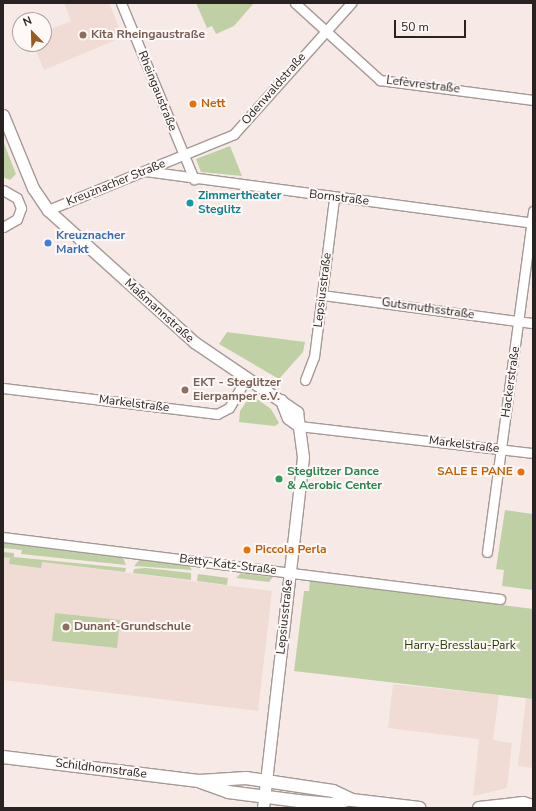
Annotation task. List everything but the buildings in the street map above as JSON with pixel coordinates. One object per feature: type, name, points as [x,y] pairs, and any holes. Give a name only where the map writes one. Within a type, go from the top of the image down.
[{"type":"main road","name":"Schildhornstraße","points":[[3,757],[198,781],[228,792],[263,802],[312,803],[350,800],[420,808]]},
{"type":"main road","name":"Schildhornstraße","points":[[198,781],[231,777],[266,781],[333,791],[350,800]]},
{"type":"main road","points":[[479,808],[528,804]]},
{"type":"street","name":"Rheingaustraße","points":[[121,3],[194,179]]},
{"type":"street","name":"Lefèvrestraße","points":[[294,3],[380,80],[533,100]]},
{"type":"street","name":"Odenwaldstraße","points":[[184,155],[235,133],[350,3]]},
{"type":"street","name":"Maßmannstraße","points":[[3,115],[33,188],[48,210],[194,342],[281,400],[288,418],[299,426]]},
{"type":"street","name":"Kreuznacher Straße","points":[[48,210],[184,155]]},
{"type":"street","name":"Bornstraße","points":[[145,171],[334,198],[532,223]]},
{"type":"street","points":[[3,190],[19,201],[19,217],[3,227]]},
{"type":"street","name":"Lepsiusstraße","points":[[305,380],[314,357],[334,198]]},
{"type":"street","name":"Hackerstraße","points":[[487,552],[533,212]]},
{"type":"street","name":"Gutsmuthsstraße","points":[[322,295],[533,323]]},
{"type":"street","name":"Markelstraße","points":[[3,388],[217,414],[229,408],[247,377]]},
{"type":"street","name":"Lepsiusstraße","points":[[263,802],[303,457],[299,426]]},
{"type":"street","name":"Markelstraße","points":[[299,426],[533,453]]},
{"type":"street","name":"Betty-Katz-Straße","points":[[3,538],[290,572],[500,599]]},
{"type":"shaded area","name":"Kita Rheingaustraße","points":[[64,3],[109,3],[123,37],[44,70],[36,52],[52,52],[52,29],[71,21]]},
{"type":"shaded area","points":[[3,557],[272,591],[258,711],[3,680]]},
{"type":"shaded area","points":[[393,684],[499,695],[493,740],[512,743],[507,788],[473,796],[479,739],[388,728]]},
{"type":"shaded area","points":[[526,698],[533,699],[533,768],[518,766]]},
{"type":"green space","points":[[196,3],[254,3],[234,26],[216,34],[212,26],[207,28]]},
{"type":"green space","points":[[3,141],[16,174],[10,180],[3,177]]},
{"type":"green space","points":[[230,146],[242,176],[201,172],[196,159]]},
{"type":"green space","points":[[227,332],[305,342],[303,352],[279,379],[219,344]]},
{"type":"green space","points":[[251,395],[271,409],[279,423],[275,426],[239,422],[240,411]]},
{"type":"green space","points":[[505,510],[533,514],[533,590],[502,586],[504,570],[496,569]]},
{"type":"green space","points":[[3,543],[123,558],[126,565],[21,554],[22,550],[3,548]]},
{"type":"green space","points":[[3,552],[14,553],[14,557],[126,568],[125,572],[42,562],[41,568],[9,564],[10,558],[3,557]]},
{"type":"green space","points":[[139,560],[189,566],[192,570],[134,566]]},
{"type":"green space","points":[[146,568],[191,573],[191,580],[133,573],[134,569]]},
{"type":"green space","points":[[241,573],[273,577],[269,582],[236,578]]},
{"type":"green space","points":[[198,574],[228,578],[227,585],[197,581]]},
{"type":"green space","name":"Harry-Bresslau-Park","points":[[310,581],[533,609],[533,699],[294,671],[304,591],[309,591]]},
{"type":"green space","points":[[55,613],[120,620],[117,648],[52,641]]},
{"type":"place","name":"Kita Rheingaustraße","points":[[83,35]]},
{"type":"place","name":"Nett","points":[[193,104]]},
{"type":"place","name":"Zimmertheater Steglitz","points":[[190,203]]},
{"type":"place","name":"Kreuznacher Markt","points":[[48,243]]},
{"type":"place","name":"EKT - Steglitzer Eierpamper e.V.","points":[[185,390]]},
{"type":"place","name":"SALE E PANE","points":[[521,472]]},
{"type":"place","name":"Steglitzer Dance & Aerobic Center","points":[[279,479]]},
{"type":"place","name":"Piccola Perla","points":[[247,550]]},
{"type":"place","name":"Dunant-Grundschule","points":[[66,627]]}]
